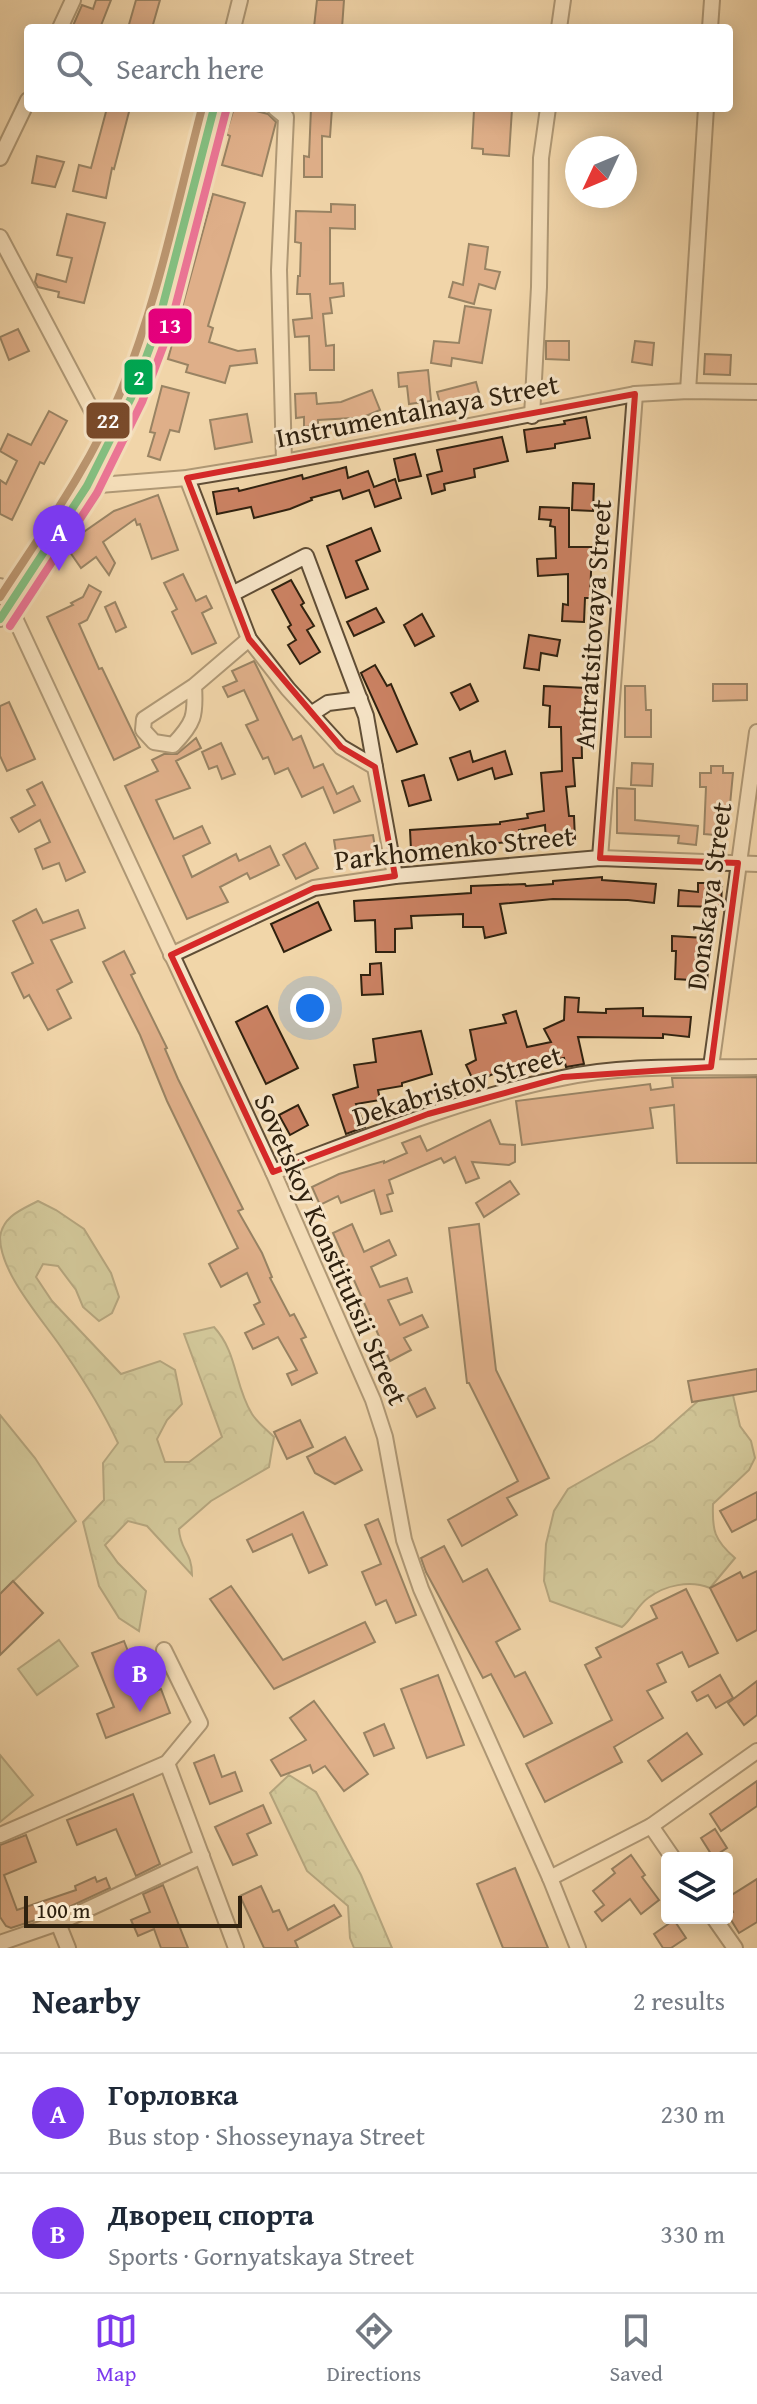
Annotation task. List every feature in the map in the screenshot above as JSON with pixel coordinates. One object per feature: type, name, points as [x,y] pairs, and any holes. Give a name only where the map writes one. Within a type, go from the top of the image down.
[{"type":"street","points":[[62,24],[73,0]]},
{"type":"street","points":[[234,24],[240,0]]},
{"type":"street","points":[[560,24],[563,0]]},
{"type":"street","points":[[710,24],[712,0]]},
{"type":"street","points":[[0,158],[24,108]]},
{"type":"street","points":[[0,619],[87,486],[131,398],[157,328],[213,112]]},
{"type":"street","points":[[280,112],[286,117],[279,270],[284,462]]},
{"type":"street","points":[[532,416],[539,287],[541,158],[547,112]]},
{"type":"street","points":[[688,391],[706,112]]},
{"type":"street","points":[[0,237],[109,443]]},
{"type":"street","name":"Instrumentalnaya Street","points":[[87,486],[187,478],[284,462],[635,394],[757,392]]},
{"type":"street","name":"Antratsitovaya Street","points":[[600,858],[635,394]]},
{"type":"street","points":[[187,478],[249,639],[341,747],[375,767]]},
{"type":"street","points":[[232,594],[306,556],[366,716],[395,876]]},
{"type":"street","name":"Sovetskoy Konstitutsii Street","points":[[0,586],[273,1172],[373,1400],[385,1437],[404,1540],[421,1589],[578,1948]]},
{"type":"street","points":[[194,686],[249,639]]},
{"type":"street","points":[[311,714],[328,703],[360,699]]},
{"type":"street","name":"Donskaya Street","points":[[711,1067],[757,732]]},
{"type":"street","name":"Parkhomenko Street","points":[[171,955],[314,888],[395,876],[600,858],[757,864]]},
{"type":"street","name":"Dekabristov Street","points":[[273,1172],[428,1114],[563,1077],[622,1070],[757,1067]]},
{"type":"street","points":[[0,1835],[167,1763],[200,1723],[164,1650]]},
{"type":"street","points":[[550,1878],[651,1826],[757,1751]]},
{"type":"street","points":[[167,1763],[236,1948]]},
{"type":"street","points":[[651,1826],[669,1852]]},
{"type":"street","points":[[0,1943],[58,1923],[202,1856]]},
{"type":"street","points":[[58,1923],[68,1948]]},
{"type":"street","points":[[718,1924],[735,1948]]},
{"type":"highlighted area","points":[[635,394],[600,858],[738,863],[711,1067],[563,1077],[428,1114],[273,1172],[171,955],[314,888],[395,876],[375,767],[341,747],[249,639],[187,478]]},
{"type":"green space","points":[[38,1201],[84,1229],[111,1273],[119,1297],[112,1313],[99,1321],[83,1307],[76,1290],[58,1266],[43,1264],[36,1277],[52,1301],[121,1374],[160,1361],[175,1370],[182,1404],[167,1420],[157,1439],[165,1462],[189,1462],[222,1437],[184,1334],[214,1327],[228,1347],[252,1414],[274,1437],[269,1467],[211,1501],[179,1529],[192,1575],[147,1526],[128,1521],[105,1545],[146,1591],[139,1631],[119,1618],[99,1586],[83,1522],[104,1500],[103,1463],[118,1443],[80,1375],[15,1282],[2,1252],[0,1237],[5,1224],[14,1214]]},
{"type":"green space","points":[[715,1383],[733,1395],[740,1426],[751,1441],[755,1458],[749,1470],[713,1504],[716,1534],[735,1558],[710,1588],[686,1584],[662,1590],[644,1601],[622,1627],[550,1601],[544,1581],[546,1544],[554,1511],[568,1489],[654,1440],[697,1402],[704,1387]]},
{"type":"green space","points":[[0,1415],[35,1458],[76,1521],[0,1594]]},
{"type":"green space","points":[[59,1640],[78,1666],[37,1695],[18,1669]]},
{"type":"green space","points":[[0,1755],[33,1795],[0,1822]]},
{"type":"green space","points":[[289,1775],[316,1792],[361,1875],[392,1948],[354,1948],[350,1938],[348,1906],[307,1871],[270,1793]]},
{"type":"building","points":[[96,0],[111,0],[102,24],[74,24],[82,5],[93,9]]},
{"type":"building","points":[[136,0],[160,0],[153,24],[129,24]]},
{"type":"building","points":[[317,0],[344,0],[342,24],[314,24]]},
{"type":"building","points":[[106,112],[129,112],[106,198],[73,191],[79,165],[91,168]]},
{"type":"building","points":[[233,112],[260,112],[268,114],[276,122],[262,176],[222,165],[230,136],[226,134]]},
{"type":"building","points":[[311,112],[332,112],[330,137],[322,136],[322,177],[304,177],[304,156],[309,157]]},
{"type":"building","points":[[474,112],[512,112],[509,156],[483,154],[483,149],[472,148]]},
{"type":"building","points":[[37,156],[64,162],[55,187],[32,183]]},
{"type":"building","points":[[213,194],[245,203],[208,326],[213,328],[209,342],[238,351],[255,349],[257,363],[230,366],[225,383],[186,372],[188,365],[168,359]]},
{"type":"building","points":[[331,204],[355,205],[355,229],[330,228],[330,284],[343,283],[344,296],[330,298],[332,313],[323,314],[326,346],[334,345],[334,370],[310,370],[309,336],[295,337],[293,320],[312,318],[310,294],[297,294],[301,243],[295,242],[296,211],[331,212]]},
{"type":"building","points":[[67,214],[105,223],[84,303],[58,297],[59,292],[38,287],[35,282],[37,274],[66,282],[72,258],[57,255]]},
{"type":"building","points":[[469,244],[488,247],[485,269],[500,272],[495,289],[479,284],[474,304],[449,297],[453,282],[463,285]]},
{"type":"building","points":[[465,306],[491,310],[482,363],[452,358],[451,366],[431,363],[434,341],[459,343]]},
{"type":"building","points":[[18,329],[29,351],[9,360],[0,337]]},
{"type":"building","points":[[546,341],[569,341],[569,360],[546,359]]},
{"type":"building","points":[[635,341],[654,343],[652,365],[632,362]]},
{"type":"building","points":[[705,354],[731,355],[730,375],[704,374]]},
{"type":"building","points":[[428,370],[431,401],[409,404],[407,386],[399,387],[398,373]]},
{"type":"building","points":[[476,382],[481,400],[442,410],[437,392]]},
{"type":"building","points":[[162,386],[189,393],[179,432],[170,430],[160,460],[148,456],[155,433],[150,432]]},
{"type":"building","points":[[372,390],[380,410],[354,421],[352,418],[318,420],[318,426],[304,427],[304,417],[296,418],[295,394],[316,393],[317,404],[341,402]]},
{"type":"building","points":[[49,411],[67,421],[44,464],[40,462],[12,520],[0,514],[0,480],[6,484],[17,461],[0,451],[8,434],[31,445]]},
{"type":"building","points":[[247,414],[252,442],[215,449],[210,420]]},
{"type":"building","points":[[586,417],[590,438],[527,452],[524,430],[565,424],[564,421]]},
{"type":"building","points":[[502,437],[508,461],[474,469],[475,477],[444,484],[445,490],[432,494],[427,475],[442,471],[437,450]]},
{"type":"building","points":[[415,454],[421,476],[399,481],[394,459]]},
{"type":"building","points":[[346,467],[348,478],[368,471],[374,487],[395,479],[401,498],[375,507],[369,490],[343,499],[340,490],[311,498],[290,509],[254,518],[251,507],[217,514],[213,492],[238,488],[239,491],[302,475],[303,479]]},
{"type":"building","points":[[573,483],[594,484],[593,511],[572,510]]},
{"type":"building","points":[[158,495],[178,550],[152,559],[140,524],[137,525],[135,519],[103,542],[115,563],[109,575],[96,557],[81,568],[65,545],[114,511]]},
{"type":"building","points":[[540,507],[569,508],[569,547],[592,547],[590,598],[585,598],[584,622],[562,621],[563,604],[568,605],[568,574],[538,576],[537,559],[556,558],[555,527],[550,526],[551,520],[539,519]]},
{"type":"building","points":[[371,528],[380,551],[356,561],[368,589],[346,598],[327,546]]},
{"type":"building","points":[[183,574],[196,601],[206,596],[212,608],[202,613],[216,643],[192,654],[172,612],[177,609],[164,583]]},
{"type":"building","points":[[291,580],[314,626],[307,630],[320,652],[300,664],[288,645],[296,640],[288,627],[291,625],[272,590]]},
{"type":"building","points":[[89,585],[101,592],[87,620],[79,624],[140,747],[114,760],[47,617],[73,605],[71,603],[83,597]]},
{"type":"building","points":[[115,602],[126,627],[116,632],[105,607]]},
{"type":"building","points":[[376,608],[384,622],[354,636],[347,622]]},
{"type":"building","points":[[422,614],[434,636],[415,646],[404,625]]},
{"type":"building","points":[[529,635],[560,640],[557,656],[541,653],[539,670],[524,668]]},
{"type":"building","points":[[254,661],[293,740],[301,736],[314,768],[323,764],[337,794],[353,786],[360,801],[334,813],[323,787],[302,797],[288,768],[275,774],[268,757],[263,759],[246,725],[258,720],[244,690],[228,697],[223,687],[237,681],[232,671]]},
{"type":"building","points":[[375,665],[387,686],[391,684],[417,744],[397,752],[361,673]]},
{"type":"building","points":[[470,684],[478,701],[460,710],[451,693]]},
{"type":"building","points":[[713,684],[747,684],[747,700],[713,701]]},
{"type":"building","points":[[544,686],[587,688],[585,716],[581,716],[582,758],[573,758],[575,786],[566,787],[569,816],[574,816],[575,839],[546,841],[545,825],[519,830],[521,841],[411,850],[410,830],[500,824],[544,811],[541,773],[562,771],[561,727],[549,727],[550,706],[543,705]]},
{"type":"building","points":[[625,686],[645,686],[646,710],[651,710],[651,737],[625,737]]},
{"type":"building","points":[[9,702],[35,759],[7,771],[0,756],[0,706]]},
{"type":"building","points":[[196,738],[201,748],[176,761],[190,788],[156,800],[174,839],[202,826],[210,843],[183,856],[192,877],[236,854],[239,861],[270,846],[279,865],[250,879],[247,873],[220,887],[228,902],[187,919],[125,786],[158,771],[152,760],[164,754],[177,754]]},
{"type":"building","points":[[221,743],[235,774],[222,779],[217,766],[209,769],[202,752]]},
{"type":"building","points":[[470,751],[473,762],[505,751],[512,774],[495,779],[492,768],[458,780],[450,758]]},
{"type":"building","points":[[632,763],[653,764],[652,786],[631,785]]},
{"type":"building","points":[[711,766],[723,766],[723,773],[733,773],[727,836],[704,834],[706,787],[700,787],[700,773],[711,773]]},
{"type":"building","points":[[424,775],[431,800],[409,806],[402,781]]},
{"type":"building","points":[[42,782],[85,872],[66,881],[59,863],[43,869],[35,849],[50,842],[40,820],[19,832],[11,818],[35,805],[27,790]]},
{"type":"building","points":[[617,788],[635,789],[635,820],[698,826],[696,845],[678,843],[679,836],[617,833]]},
{"type":"building","points":[[373,835],[376,854],[337,859],[334,840]]},
{"type":"building","points":[[305,843],[318,868],[296,879],[283,855]]},
{"type":"building","points":[[602,877],[602,880],[656,884],[654,903],[553,899],[500,904],[506,933],[485,938],[483,927],[463,927],[463,914],[411,916],[412,928],[395,929],[395,952],[376,952],[375,920],[355,921],[354,901],[471,893],[471,886],[526,886]]},
{"type":"building","points":[[698,883],[722,883],[721,907],[678,906],[679,890],[698,892]]},
{"type":"building","points":[[318,902],[331,930],[284,952],[271,924]]},
{"type":"building","points":[[36,909],[43,923],[78,910],[85,928],[51,940],[72,982],[57,990],[71,1018],[48,1030],[29,995],[24,998],[12,973],[33,963],[13,921]]},
{"type":"building","points":[[672,936],[704,938],[704,957],[709,957],[707,981],[675,979],[676,951],[672,951]]},
{"type":"building","points":[[124,951],[135,973],[131,975],[167,1048],[178,1079],[243,1209],[238,1211],[262,1253],[270,1278],[290,1316],[294,1314],[306,1337],[301,1339],[317,1373],[292,1385],[287,1374],[297,1370],[278,1337],[253,1349],[245,1333],[264,1324],[254,1305],[260,1302],[247,1273],[221,1287],[209,1264],[238,1248],[103,962]]},
{"type":"building","points":[[381,963],[383,994],[362,995],[361,975],[370,975],[370,964]]},
{"type":"building","points":[[565,997],[579,998],[578,1012],[606,1013],[606,1009],[643,1008],[643,1016],[691,1017],[689,1037],[663,1034],[663,1038],[578,1037],[584,1064],[566,1067],[564,1058],[498,1072],[474,1082],[466,1065],[476,1060],[470,1030],[506,1023],[503,1015],[516,1011],[527,1047],[551,1042],[544,1029],[564,1020]]},
{"type":"building","points":[[267,1006],[298,1068],[266,1084],[236,1022]]},
{"type":"building","points":[[421,1031],[432,1074],[402,1083],[402,1086],[378,1090],[380,1100],[356,1104],[365,1127],[346,1134],[333,1095],[358,1087],[354,1065],[376,1062],[373,1039]]},
{"type":"building","points":[[757,1077],[757,1163],[677,1163],[674,1105],[650,1108],[653,1128],[522,1145],[516,1101],[650,1084],[651,1090],[673,1087],[672,1078]]},
{"type":"building","points":[[298,1105],[308,1125],[290,1135],[279,1115]]},
{"type":"building","points":[[490,1120],[500,1144],[515,1145],[515,1162],[509,1165],[472,1162],[479,1178],[466,1183],[455,1157],[444,1163],[441,1158],[389,1180],[393,1193],[387,1195],[392,1211],[381,1214],[374,1190],[341,1203],[338,1196],[320,1205],[312,1187],[339,1174],[384,1163],[407,1153],[402,1143],[420,1136],[427,1151]]},
{"type":"building","points":[[510,1181],[519,1194],[484,1217],[476,1203]]},
{"type":"building","points":[[352,1224],[364,1252],[389,1240],[396,1255],[371,1267],[380,1287],[407,1278],[412,1292],[388,1300],[400,1325],[422,1315],[428,1327],[404,1338],[411,1350],[390,1361],[333,1233]]},
{"type":"building","points":[[479,1224],[496,1370],[549,1478],[507,1498],[517,1515],[462,1546],[448,1520],[518,1481],[467,1383],[449,1228]]},
{"type":"building","points":[[757,1369],[757,1391],[692,1402],[688,1381]]},
{"type":"building","points":[[425,1388],[435,1408],[417,1417],[407,1397]]},
{"type":"building","points":[[300,1420],[313,1447],[287,1459],[274,1432]]},
{"type":"building","points":[[345,1437],[362,1470],[335,1484],[315,1473],[307,1457]]},
{"type":"building","points":[[757,1492],[757,1519],[732,1532],[720,1511]]},
{"type":"building","points":[[303,1512],[327,1565],[309,1573],[292,1534],[253,1552],[247,1540]]},
{"type":"building","points":[[378,1519],[416,1615],[396,1623],[386,1600],[376,1605],[362,1572],[381,1564],[365,1525]]},
{"type":"building","points":[[444,1546],[463,1582],[487,1569],[520,1629],[496,1642],[515,1677],[525,1672],[552,1723],[524,1737],[491,1674],[483,1678],[421,1558]]},
{"type":"building","points":[[757,1571],[757,1630],[737,1641],[710,1588],[740,1572],[743,1578]]},
{"type":"building","points":[[13,1581],[43,1613],[0,1655],[0,1594]]},
{"type":"building","points":[[231,1586],[283,1660],[365,1622],[375,1642],[274,1689],[210,1599]]},
{"type":"building","points":[[686,1589],[718,1653],[689,1667],[682,1652],[657,1664],[666,1682],[647,1691],[663,1718],[614,1747],[622,1762],[545,1802],[526,1764],[612,1720],[585,1665],[601,1657],[596,1648],[657,1618],[651,1606]]},
{"type":"building","points":[[124,1641],[145,1695],[161,1689],[170,1713],[106,1738],[97,1714],[114,1707],[92,1653]]},
{"type":"building","points":[[438,1675],[464,1745],[427,1758],[401,1689]]},
{"type":"building","points":[[720,1675],[733,1698],[716,1708],[708,1695],[697,1701],[692,1692]]},
{"type":"building","points":[[757,1681],[757,1715],[744,1725],[728,1703]]},
{"type":"building","points":[[314,1701],[368,1774],[344,1791],[325,1766],[313,1773],[310,1765],[281,1776],[271,1760],[306,1740],[290,1718]]},
{"type":"building","points":[[384,1724],[394,1748],[374,1756],[364,1733]]},
{"type":"building","points":[[687,1733],[702,1754],[662,1781],[648,1761]]},
{"type":"building","points":[[214,1755],[222,1777],[235,1772],[242,1791],[210,1804],[194,1763]]},
{"type":"building","points":[[757,1781],[757,1806],[721,1831],[710,1814]]},
{"type":"building","points":[[133,1794],[160,1864],[136,1876],[116,1829],[77,1845],[67,1820]]},
{"type":"building","points":[[263,1805],[271,1823],[247,1834],[257,1855],[233,1865],[215,1827]]},
{"type":"building","points":[[715,1829],[727,1848],[721,1852],[710,1852],[701,1838]]},
{"type":"building","points":[[26,1835],[36,1862],[4,1875],[17,1910],[76,1890],[75,1886],[95,1877],[97,1882],[106,1878],[110,1888],[54,1914],[11,1928],[6,1926],[0,1917],[0,1845]]},
{"type":"building","points":[[631,1855],[659,1900],[641,1914],[630,1899],[602,1921],[595,1912],[604,1905],[593,1891],[615,1873],[612,1869]]},
{"type":"building","points":[[515,1868],[548,1948],[503,1948],[477,1884]]},
{"type":"building","points":[[757,1879],[757,1922],[739,1933],[733,1923],[733,1894]]},
{"type":"building","points":[[163,1885],[188,1948],[161,1948],[154,1929],[138,1936],[131,1920],[150,1912],[143,1894]]},
{"type":"building","points":[[261,1886],[273,1912],[279,1910],[288,1930],[334,1905],[341,1916],[295,1941],[298,1948],[264,1948],[240,1896]]},
{"type":"building","points":[[668,1924],[677,1924],[686,1938],[671,1948],[663,1948],[654,1934]]},
{"type":"transit line","name":"22","points":[[0,597],[81,471],[121,391],[156,287],[201,112]]},
{"type":"transit line","name":"2","points":[[0,619],[87,486],[131,398],[157,328],[213,112]]},
{"type":"transit line","name":"13","points":[[10,626],[97,493],[142,402],[169,331],[226,112]]},
{"type":"place","name":"Горловка","points":[[59,571]]},
{"type":"place","name":"Дворец спорта","points":[[140,1712]]}]
